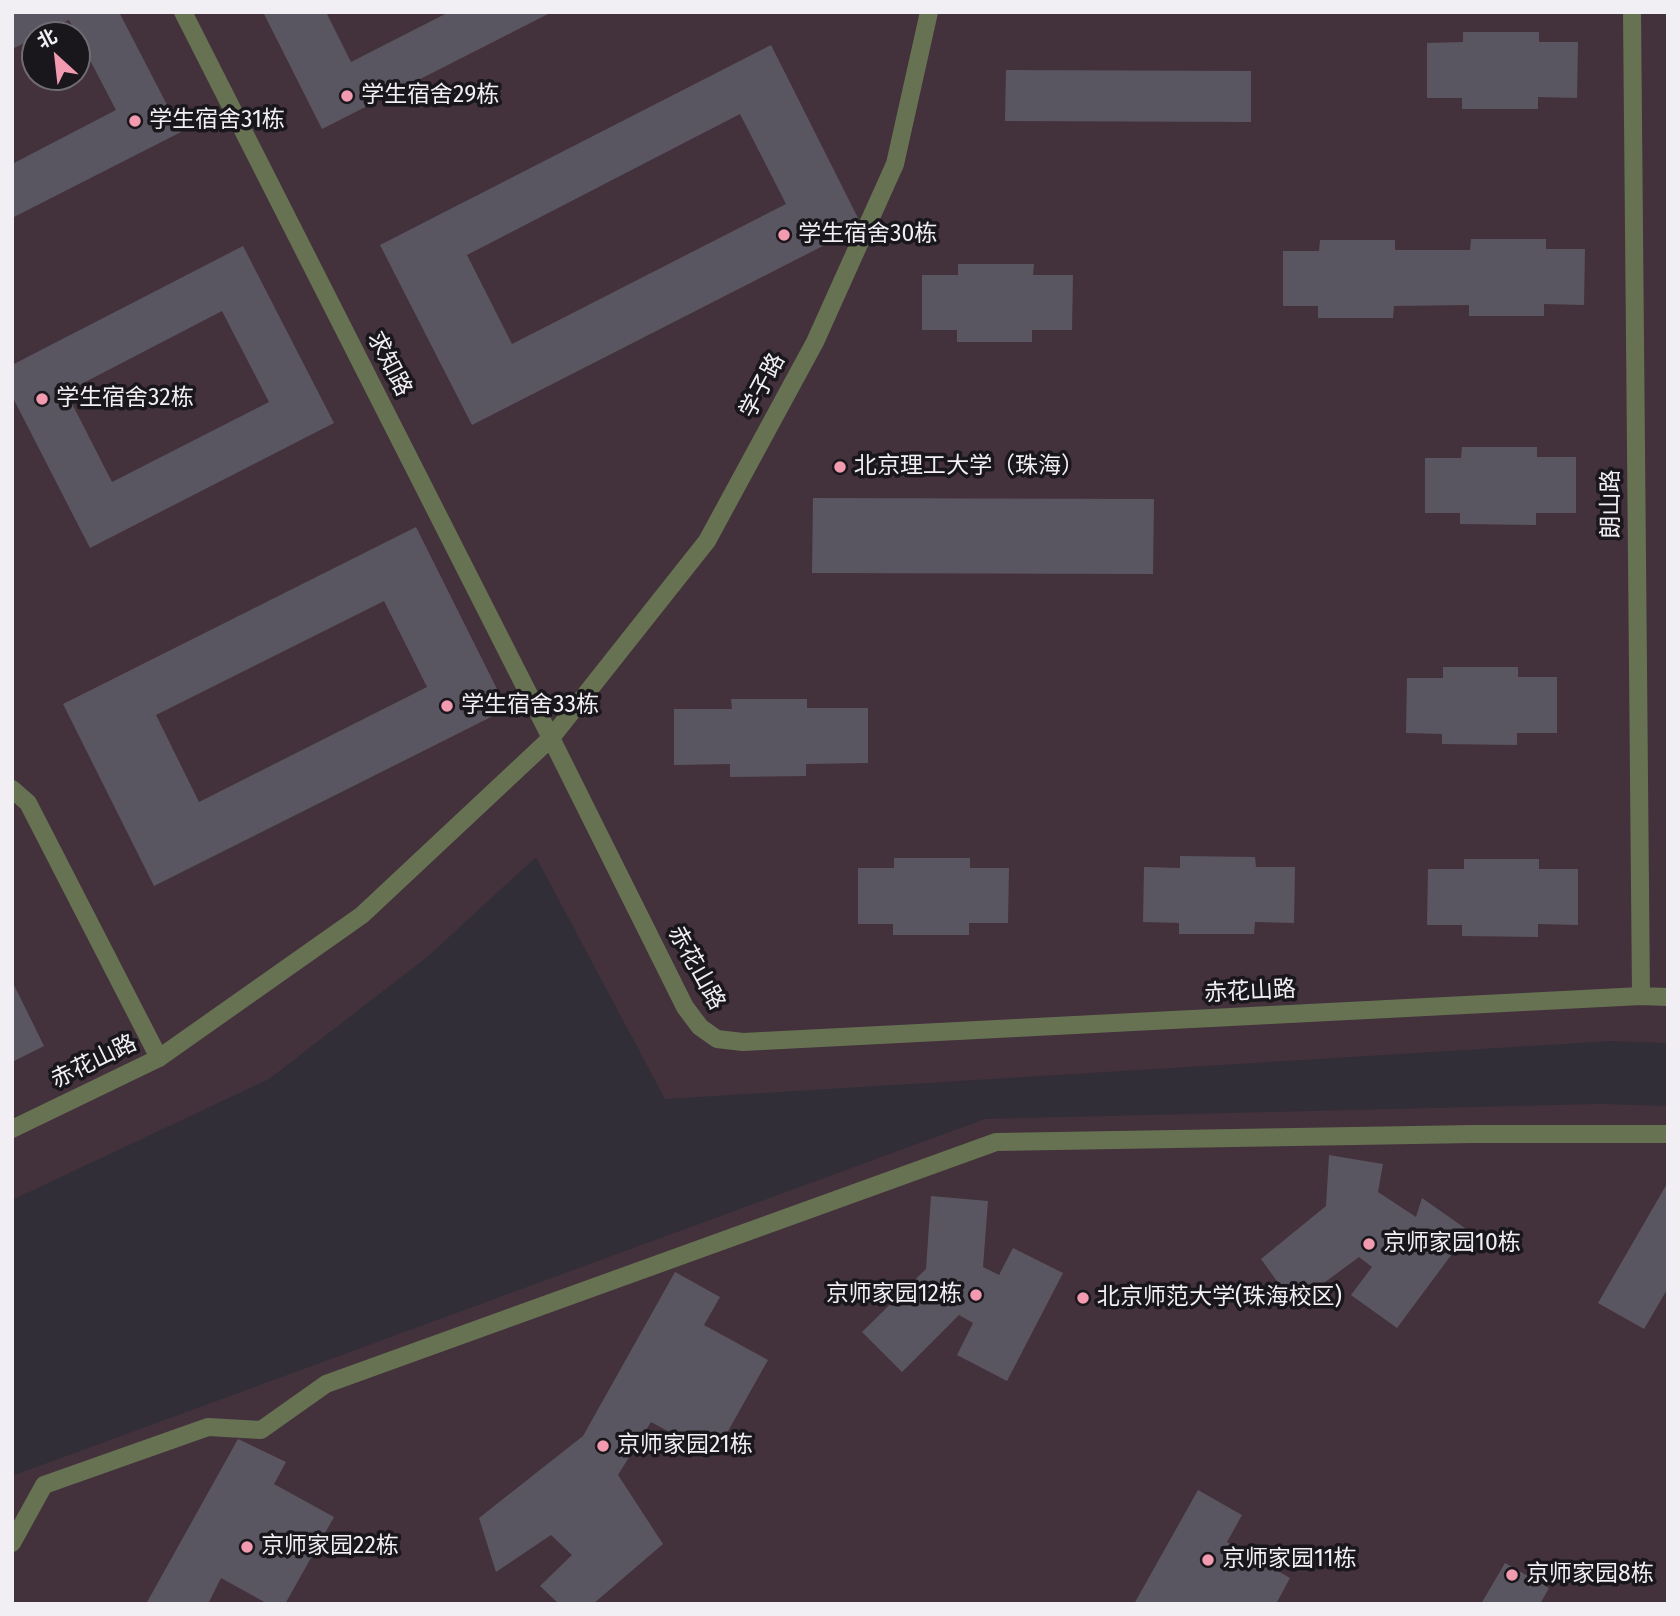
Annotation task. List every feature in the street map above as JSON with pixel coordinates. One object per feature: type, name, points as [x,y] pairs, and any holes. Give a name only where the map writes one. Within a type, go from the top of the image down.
[{"type":"street","name":"求知路","points":[[183,12],[551,738]]},
{"type":"street","name":"学子路","points":[[551,738],[707,541],[815,342],[895,164],[929,12]]},
{"type":"street","name":"朗山路","points":[[1632,12],[1641,996]]},
{"type":"street","name":"赤花山路","points":[[12,1129],[159,1058],[362,915],[551,738],[685,1007],[700,1027],[717,1039],[743,1042],[1641,996],[1668,997]]},
{"type":"street","points":[[12,789],[28,803],[159,1058]]},
{"type":"street","points":[[12,1544],[44,1485],[208,1426],[261,1430],[326,1384],[996,1142],[1473,1134],[1668,1134]]},
{"type":"shaded area","name":"北京理工大学（珠海）","points":[[12,12],[1668,12],[1668,1043],[1611,1041],[665,1099],[536,857],[426,958],[269,1079],[12,1200]]},
{"type":"shaded area","name":"北京师范大学(珠海校区)","points":[[1599,1104],[1668,1106],[1668,1604],[12,1604],[12,1476],[985,1119]]},
{"type":"building","name":"学生宿舍31栋","points":[[12,12],[119,12],[181,132],[12,218],[12,164],[116,110],[91,62],[91,21],[21,21],[21,45],[12,49]]},
{"type":"building","name":"学生宿舍29栋","points":[[263,12],[326,12],[351,62],[449,12],[552,12],[322,129]]},
{"type":"building","points":[[1463,32],[1539,32],[1539,42],[1578,42],[1577,98],[1538,97],[1538,109],[1462,109],[1462,98],[1427,98],[1427,43],[1463,42]]},
{"type":"building","name":"学生宿舍30栋","points":[[771,45],[862,226],[472,425],[380,245]],"holes":[[[740,114],[786,204],[512,344],[467,255]]]},
{"type":"building","points":[[1006,70],[1251,71],[1251,122],[1005,121]]},
{"type":"building","points":[[1471,239],[1546,239],[1546,249],[1585,249],[1584,305],[1544,304],[1544,316],[1469,316],[1469,305],[1394,306],[1393,318],[1318,318],[1318,306],[1283,306],[1283,251],[1319,251],[1320,240],[1395,240],[1395,250],[1470,250]]},
{"type":"building","name":"学生宿舍32栋","points":[[243,246],[334,423],[90,548],[12,396],[12,365]],"holes":[[[222,311],[269,402],[112,482],[66,392]]]},
{"type":"building","points":[[958,264],[1034,264],[1033,275],[1073,275],[1072,330],[1032,330],[1032,342],[957,342],[957,330],[922,330],[922,275],[958,275]]},
{"type":"building","points":[[1462,447],[1537,447],[1537,457],[1576,457],[1576,513],[1536,513],[1536,525],[1460,524],[1460,513],[1425,513],[1425,458],[1461,458]]},
{"type":"building","points":[[813,498],[1154,499],[1153,574],[812,573]]},
{"type":"building","name":"学生宿舍33栋","points":[[416,527],[507,709],[154,886],[63,704]],"holes":[[[384,601],[427,687],[199,802],[156,715]]]},
{"type":"building","points":[[1443,667],[1518,667],[1518,677],[1557,677],[1557,733],[1517,733],[1517,745],[1442,744],[1442,734],[1406,733],[1407,678],[1443,678]]},
{"type":"building","points":[[731,699],[807,699],[807,708],[868,708],[868,763],[806,764],[806,776],[730,777],[730,764],[674,765],[674,709],[732,709]]},
{"type":"building","points":[[1180,856],[1255,857],[1256,867],[1295,867],[1294,923],[1255,922],[1254,934],[1179,934],[1179,923],[1143,922],[1144,867],[1180,868]]},
{"type":"building","points":[[894,858],[970,858],[970,868],[1009,868],[1008,923],[969,923],[969,935],[893,935],[893,924],[858,924],[858,868],[894,868]]},
{"type":"building","points":[[1464,859],[1539,859],[1539,869],[1578,869],[1578,925],[1538,924],[1538,937],[1462,936],[1462,925],[1427,925],[1428,869],[1464,869]]},
{"type":"building","points":[[12,981],[44,1046],[12,1062]]},
{"type":"building","name":"京师家园10栋","points":[[1329,1155],[1383,1164],[1378,1192],[1416,1217],[1422,1198],[1469,1231],[1397,1328],[1351,1295],[1372,1267],[1359,1257],[1294,1305],[1261,1259],[1326,1206]]},
{"type":"building","points":[[1668,1182],[1668,1288],[1644,1329],[1598,1303]]},
{"type":"building","name":"京师家园12栋","points":[[931,1196],[988,1201],[983,1267],[999,1275],[1013,1248],[1063,1273],[1007,1381],[957,1355],[973,1323],[959,1315],[902,1372],[862,1332],[926,1269]]},
{"type":"building","name":"京师家园21栋","points":[[675,1272],[720,1297],[704,1325],[768,1360],[714,1456],[651,1422],[618,1475],[663,1544],[593,1604],[559,1604],[540,1586],[572,1555],[551,1535],[496,1572],[479,1518],[583,1436]]},
{"type":"building","name":"京师家园22栋","points":[[238,1439],[286,1462],[274,1484],[334,1517],[285,1604],[268,1604],[221,1578],[208,1604],[146,1604]]},
{"type":"building","name":"京师家园11栋","points":[[1198,1490],[1242,1515],[1227,1542],[1290,1578],[1276,1604],[1134,1604]]},
{"type":"building","name":"京师家园8栋","points":[[1505,1563],[1549,1588],[1540,1604],[1481,1604]]},
{"type":"place","name":"学生宿舍29栋","points":[[347,96]]},
{"type":"place","name":"学生宿舍31栋","points":[[135,121]]},
{"type":"place","name":"学生宿舍30栋","points":[[784,235]]},
{"type":"place","name":"学生宿舍32栋","points":[[42,399]]},
{"type":"place","name":"北京理工大学（珠海）","points":[[840,467]]},
{"type":"place","name":"学生宿舍33栋","points":[[447,706]]},
{"type":"place","name":"京师家园10栋","points":[[1369,1244]]},
{"type":"place","name":"京师家园12栋","points":[[976,1295]]},
{"type":"place","name":"北京师范大学(珠海校区)","points":[[1083,1298]]},
{"type":"place","name":"京师家园21栋","points":[[603,1446]]},
{"type":"place","name":"京师家园22栋","points":[[247,1547]]},
{"type":"place","name":"京师家园11栋","points":[[1208,1560]]},
{"type":"place","name":"京师家园8栋","points":[[1512,1575]]}]
